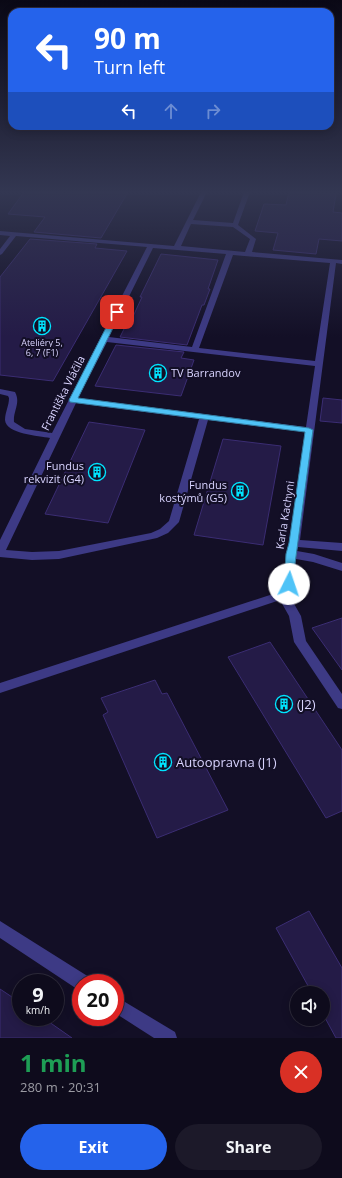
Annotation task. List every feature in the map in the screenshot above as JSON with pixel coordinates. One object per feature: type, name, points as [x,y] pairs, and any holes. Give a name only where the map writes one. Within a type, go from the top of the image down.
[{"type":"lane","points":[[0,253],[10,240]]},
{"type":"lane","points":[[88,240],[338,262]]},
{"type":"lane","points":[[176,249],[180,240]]},
{"type":"lane","points":[[248,254],[253,240]]},
{"type":"lane","name":"Františka Vláčila","points":[[0,552],[55,436],[151,246]]},
{"type":"lane","points":[[195,349],[230,253]]},
{"type":"lane","name":"Karla Kachyni","points":[[283,594],[289,584],[291,554],[294,543],[318,364],[338,262]]},
{"type":"lane","points":[[104,339],[318,364]]},
{"type":"lane","points":[[0,391],[12,394],[14,399],[14,405],[8,416],[10,423],[22,431],[55,436]]},
{"type":"lane","points":[[73,400],[309,430]]},
{"type":"lane","points":[[0,552],[32,556],[59,555],[117,542],[153,536],[164,532],[174,522],[204,417]]},
{"type":"lane","points":[[294,543],[342,547]]},
{"type":"lane","points":[[291,554],[314,558],[342,567]]},
{"type":"lane","points":[[0,688],[275,598],[283,594],[295,616],[300,642],[342,704]]},
{"type":"lane","points":[[0,929],[72,976]]},
{"type":"lane","points":[[124,1010],[169,1038]]},
{"type":"building","name":"Ateliéry 5, 6, 7 (F1)","points":[[29,240],[97,244],[95,248],[127,251],[53,381],[0,375],[0,277]]},
{"type":"building","points":[[276,240],[319,240],[316,254],[273,250]]},
{"type":"building","points":[[161,254],[218,260],[208,289],[210,289],[204,305],[202,305],[187,345],[120,337],[127,323],[130,323],[142,297],[140,297]]},
{"type":"building","name":"TV Barrandov","points":[[116,345],[184,352],[181,358],[194,360],[181,396],[95,386]]},
{"type":"building","points":[[323,398],[342,400],[342,423],[320,421]]},
{"type":"building","name":"Fundus rekvizit (G4)","points":[[89,422],[145,430],[108,523],[45,514]]},
{"type":"building","name":"Fundus kostýmů (G5)","points":[[223,439],[281,446],[263,545],[194,535]]},
{"type":"building","points":[[342,618],[342,670],[312,628]]},
{"type":"building","name":"(J2)","points":[[270,642],[342,750],[342,811],[326,818],[228,657]]},
{"type":"building","name":"Autoopravna (J1)","points":[[155,680],[162,694],[167,693],[228,810],[157,838],[103,715],[108,712],[101,698]]},
{"type":"building","points":[[309,911],[342,968],[342,1038],[336,1038],[330,1026],[330,986],[308,986],[276,928]]},
{"type":"building","points":[[0,989],[12,997],[12,1026],[55,1026],[72,1038],[0,1038]]},
{"type":"place","name":"Ateliéry 5, 6, 7 (F1)","points":[[42,326]]},
{"type":"place","name":"TV Barrandov","points":[[158,373]]},
{"type":"place","name":"Fundus rekvizit (G4)","points":[[97,472]]},
{"type":"place","name":"Fundus kostýmů (G5)","points":[[240,491]]},
{"type":"place","name":"(J2)","points":[[284,704]]},
{"type":"place","name":"Autoopravna (J1)","points":[[163,762]]},
{"type":"route","points":[[117,312],[73,400],[309,430],[294,543],[291,554],[289,584]]}]
